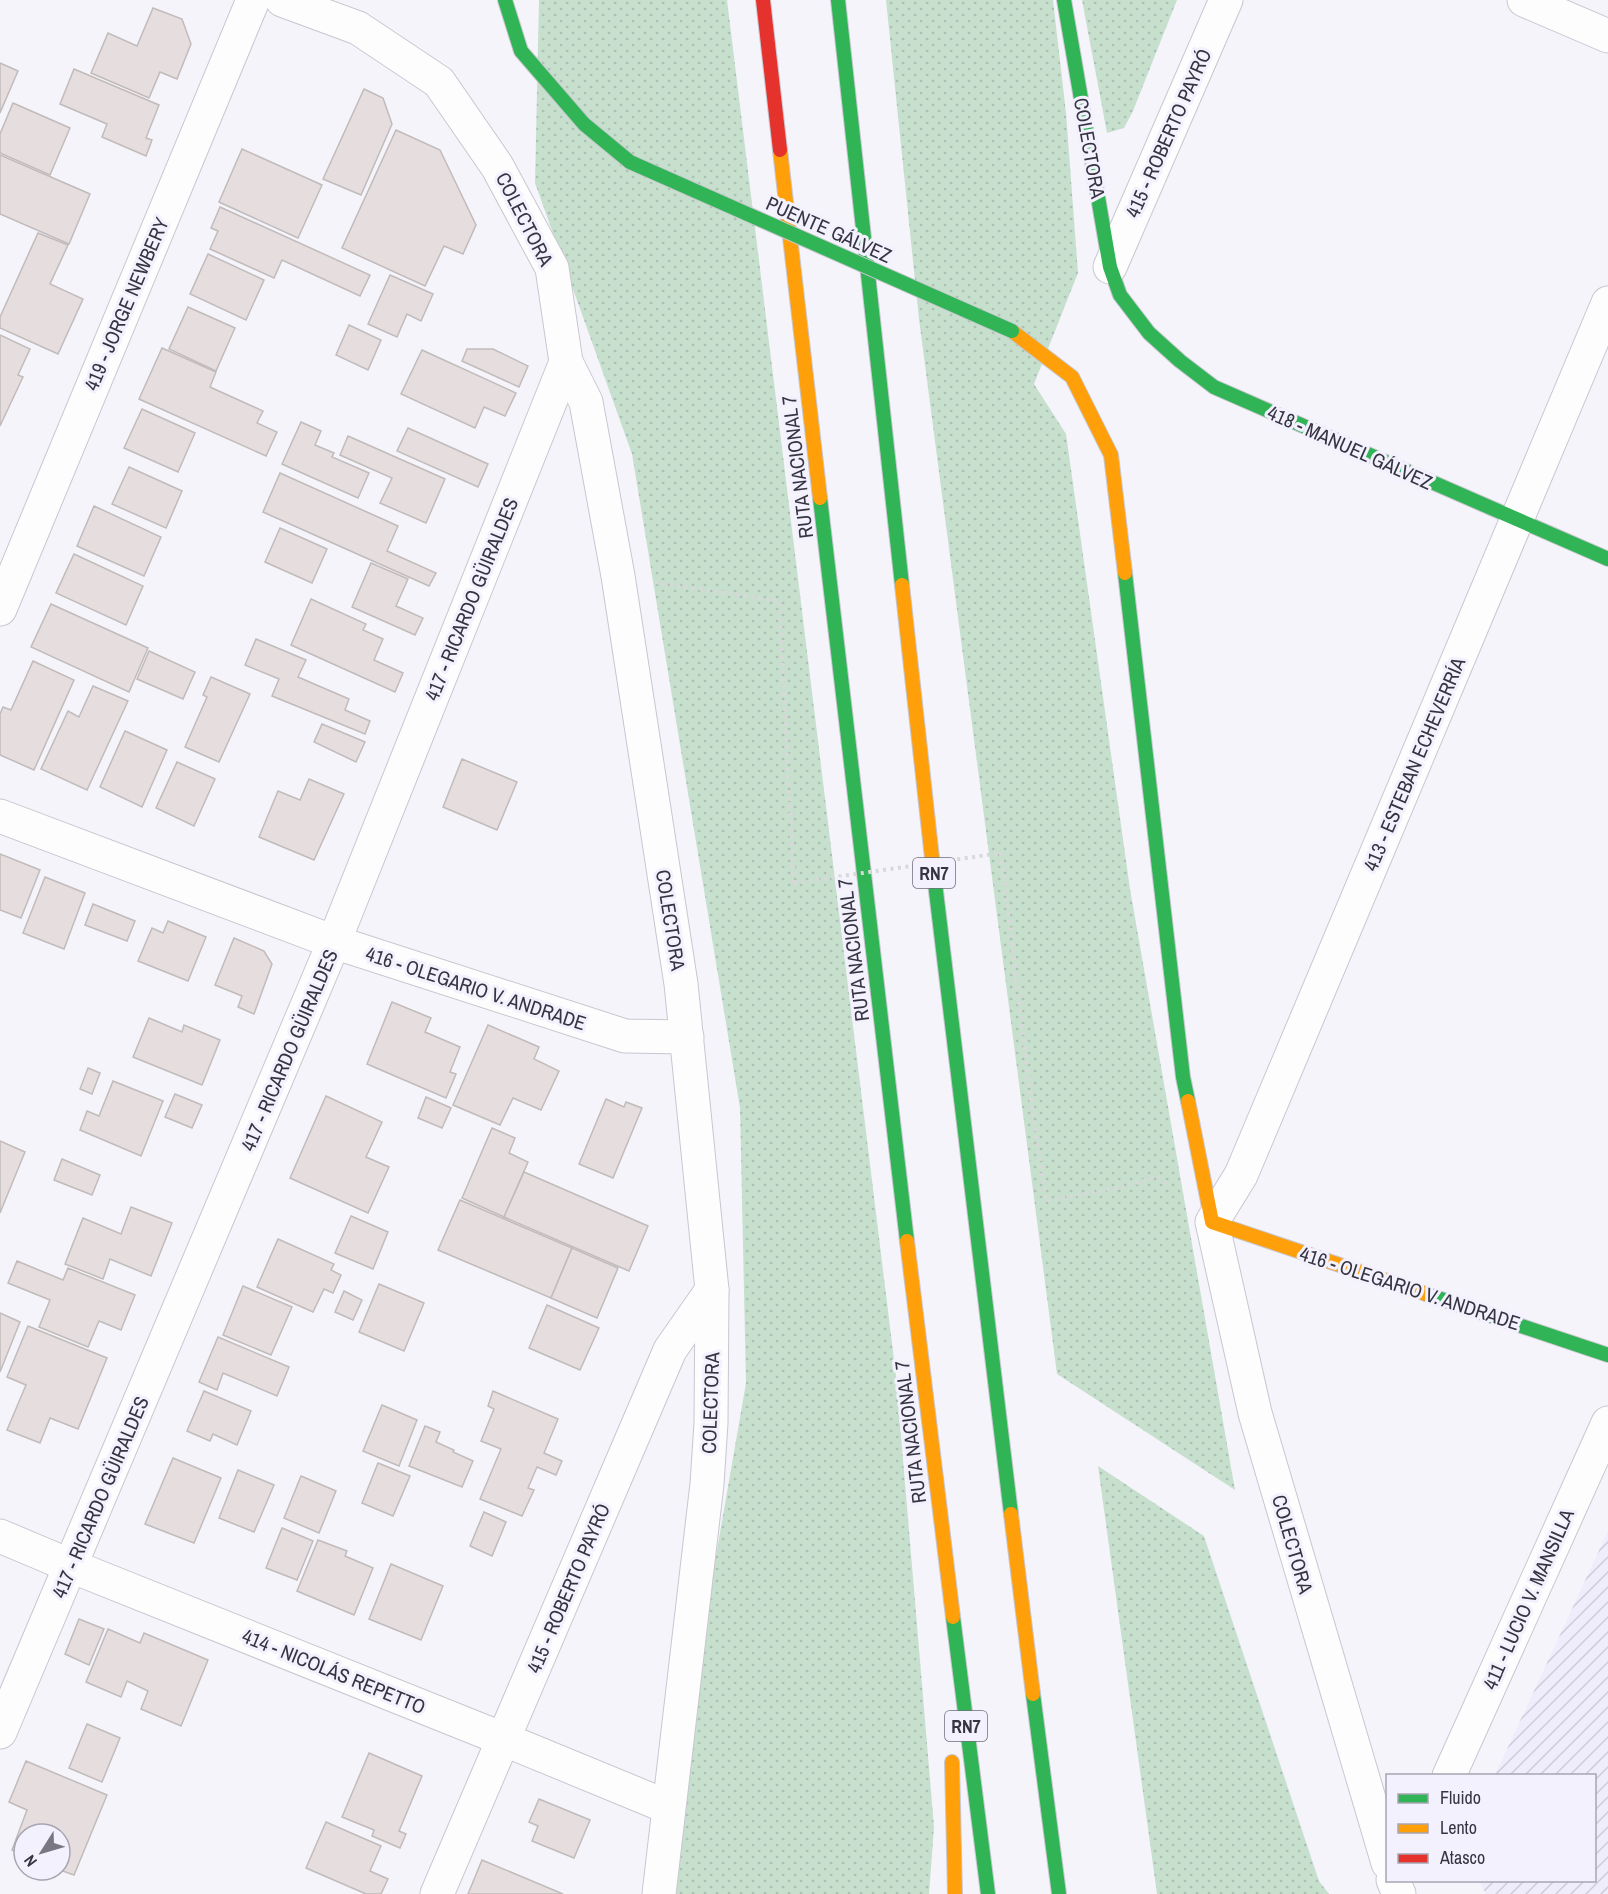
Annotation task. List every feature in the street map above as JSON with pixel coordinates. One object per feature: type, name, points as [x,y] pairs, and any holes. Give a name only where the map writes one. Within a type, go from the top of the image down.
[{"type":"main road","name":"PUENTE GÁLVEZ","points":[[505,0],[521,51],[584,123],[630,162],[1012,331],[1072,377],[1111,455],[1183,1077],[1212,1222]]},
{"type":"main road","name":"RUTA NACIONAL 7","points":[[763,0],[858,832],[945,1559],[988,1894]]},
{"type":"main road","name":"RN7","points":[[838,0],[926,808],[1059,1894]]},
{"type":"main road","name":"COLECTORA","points":[[1064,0],[1115,281]]},
{"type":"main road","name":"418 - MANUEL GÁLVEZ","points":[[1115,281],[1149,333],[1214,387],[1608,559]]},
{"type":"main road","name":"416 - OLEGARIO V. ANDRADE","points":[[1212,1222],[1608,1354]]},
{"type":"main road","points":[[945,1559],[950,1701]]},
{"type":"main road","points":[[1040,1744],[1072,1894]]},
{"type":"main road","points":[[951,1748],[955,1894]]},
{"type":"street","name":"419 - JORGE NEWBERY","points":[[0,609],[253,0]]},
{"type":"street","name":"COLECTORA","points":[[282,0],[358,28],[439,82],[497,166],[552,268],[566,362],[586,402],[618,576],[679,972],[712,1290],[711,1423],[706,1484],[659,1894]]},
{"type":"street","name":"415 - ROBERTO PAYRÓ","points":[[1115,281],[1226,0]]},
{"type":"street","points":[[1524,0],[1608,36]]},
{"type":"street","name":"413 - ESTEBAN ECHEVERRÍA","points":[[1212,1222],[1241,1175],[1608,303]]},
{"type":"street","name":"417 - RICARDO GÜIRALDES","points":[[0,1732],[334,942],[566,362]]},
{"type":"street","name":"416 - OLEGARIO V. ANDRADE","points":[[0,816],[334,942],[625,1036],[687,1037]]},
{"type":"street","name":"COLECTORA","points":[[1212,1222],[1255,1413],[1386,1853]]},
{"type":"street","name":"415 - ROBERTO PAYRÓ","points":[[437,1894],[670,1350],[712,1290]]},
{"type":"street","name":"411 - LUCIO V. MANSILLA","points":[[1450,1774],[1608,1423]]},
{"type":"street","name":"414 - NICOLÁS REPETTO","points":[[0,1536],[668,1807]]},
{"type":"path","points":[[618,576],[779,601],[794,883],[1001,853],[1030,1092],[1046,1201],[1117,1188],[1157,1177],[1212,1222]]},
{"type":"shaded area","points":[[1608,1531],[1608,1894],[1486,1894],[1480,1882],[1596,1882],[1596,1774],[1495,1774]]},
{"type":"green space","points":[[539,0],[727,0],[896,1376],[934,1827],[929,1894],[672,1894],[704,1625],[746,1383],[740,1108],[632,454],[535,183]]},
{"type":"green space","points":[[886,0],[1053,0],[1066,113],[1078,273],[1034,384],[1066,434],[1130,889],[1235,1490],[1057,1374],[919,319]]},
{"type":"green space","points":[[1082,0],[1177,0],[1133,111],[1124,128],[1107,133]]},
{"type":"green space","points":[[1098,1466],[1204,1536],[1319,1881],[1329,1894],[1157,1894]]},
{"type":"building","points":[[153,8],[182,19],[191,44],[177,79],[160,72],[149,98],[91,73],[108,33],[137,46]]},
{"type":"building","points":[[0,63],[18,71],[0,113]]},
{"type":"building","points":[[74,69],[159,105],[146,138],[152,140],[146,156],[102,137],[107,124],[60,104]]},
{"type":"building","points":[[364,89],[383,98],[392,124],[361,195],[323,179]]},
{"type":"building","points":[[13,103],[70,128],[50,175],[0,153],[0,134]]},
{"type":"building","points":[[396,130],[440,150],[476,225],[463,254],[444,246],[425,286],[342,248]]},
{"type":"building","points":[[242,149],[322,185],[298,238],[219,202]]},
{"type":"building","points":[[0,155],[90,194],[69,244],[0,214]]},
{"type":"building","points":[[220,207],[370,275],[360,296],[282,260],[274,278],[210,249],[218,231],[211,228]]},
{"type":"building","points":[[38,233],[68,245],[50,284],[83,299],[58,354],[0,328],[0,317]]},
{"type":"building","points":[[208,254],[264,280],[246,320],[190,294]]},
{"type":"building","points":[[390,275],[433,294],[421,321],[407,314],[397,337],[368,324]]},
{"type":"building","points":[[188,307],[235,328],[216,371],[169,349]]},
{"type":"building","points":[[349,325],[381,340],[368,370],[336,355]]},
{"type":"building","points":[[0,335],[30,349],[18,375],[23,377],[0,426]]},
{"type":"building","points":[[162,348],[216,372],[210,387],[263,411],[257,423],[277,432],[266,456],[139,399]]},
{"type":"building","points":[[467,349],[493,349],[528,366],[519,387],[462,361]]},
{"type":"building","points":[[422,350],[516,393],[505,416],[484,407],[475,428],[401,394]]},
{"type":"building","points":[[142,409],[195,433],[178,472],[124,448]]},
{"type":"building","points":[[301,422],[321,431],[315,445],[334,453],[332,457],[369,473],[358,498],[282,464]]},
{"type":"building","points":[[408,428],[488,464],[478,487],[397,451]]},
{"type":"building","points":[[348,436],[445,479],[426,523],[380,503],[392,478],[340,455]]},
{"type":"building","points":[[129,467],[182,491],[166,528],[112,504]]},
{"type":"building","points":[[280,473],[398,526],[387,551],[436,573],[429,586],[263,512]]},
{"type":"building","points":[[94,506],[161,537],[144,576],[77,546]]},
{"type":"building","points":[[280,528],[327,549],[312,583],[265,562]]},
{"type":"building","points":[[74,554],[143,586],[126,625],[56,593]]},
{"type":"building","points":[[371,563],[408,579],[396,606],[423,618],[415,635],[352,607]]},
{"type":"building","points":[[311,599],[366,624],[363,630],[383,639],[374,660],[403,673],[395,692],[291,645]]},
{"type":"building","points":[[51,604],[148,648],[129,692],[31,647]]},
{"type":"building","points":[[256,639],[306,660],[298,677],[349,699],[345,710],[370,721],[365,734],[272,696],[279,679],[245,665]]},
{"type":"building","points":[[149,651],[195,672],[183,699],[137,679]]},
{"type":"building","points":[[33,661],[74,680],[34,770],[0,755],[0,714],[3,707],[11,710]]},
{"type":"building","points":[[211,677],[250,694],[219,762],[185,747],[207,697],[203,695]]},
{"type":"building","points":[[93,686],[128,701],[87,790],[41,769],[68,711],[79,717]]},
{"type":"building","points":[[322,724],[365,742],[356,762],[314,742]]},
{"type":"building","points":[[125,731],[167,750],[142,807],[100,787]]},
{"type":"building","points":[[462,759],[517,782],[497,830],[443,807]]},
{"type":"building","points":[[177,762],[215,779],[194,826],[156,808]]},
{"type":"building","points":[[309,779],[344,794],[314,860],[259,837],[278,791],[300,800]]},
{"type":"building","points":[[0,854],[40,870],[21,918],[0,910]]},
{"type":"building","points":[[45,877],[85,893],[64,949],[23,933]]},
{"type":"building","points":[[93,904],[135,921],[127,941],[85,925]]},
{"type":"building","points":[[168,921],[206,937],[188,981],[138,961],[152,928],[163,933]]},
{"type":"building","points":[[234,938],[264,951],[272,964],[254,1014],[238,1007],[242,996],[215,985]]},
{"type":"building","points":[[392,1002],[431,1018],[425,1032],[460,1047],[450,1072],[456,1074],[446,1098],[367,1064]]},
{"type":"building","points":[[149,1018],[182,1032],[184,1025],[220,1040],[202,1085],[133,1057]]},
{"type":"building","points":[[488,1025],[539,1047],[534,1059],[559,1071],[541,1110],[513,1098],[500,1125],[453,1105]]},
{"type":"building","points":[[88,1068],[100,1073],[92,1094],[80,1089]]},
{"type":"building","points":[[113,1081],[163,1101],[141,1156],[80,1130],[87,1111],[99,1116]]},
{"type":"building","points":[[175,1094],[202,1105],[192,1128],[165,1117]]},
{"type":"building","points":[[326,1096],[382,1122],[366,1157],[389,1167],[368,1213],[290,1178]]},
{"type":"building","points":[[426,1097],[451,1108],[442,1128],[418,1118]]},
{"type":"building","points":[[606,1099],[624,1107],[626,1102],[642,1108],[613,1178],[579,1164]]},
{"type":"building","points":[[492,1128],[515,1138],[509,1153],[528,1162],[504,1217],[462,1198]]},
{"type":"building","points":[[0,1141],[25,1152],[0,1213]]},
{"type":"building","points":[[62,1159],[100,1175],[92,1195],[54,1180]]},
{"type":"building","points":[[524,1172],[648,1226],[629,1271],[504,1217]]},
{"type":"building","points":[[460,1200],[572,1248],[551,1298],[438,1250]]},
{"type":"building","points":[[131,1207],[172,1223],[151,1276],[110,1259],[103,1279],[65,1264],[83,1218],[121,1234]]},
{"type":"building","points":[[351,1216],[388,1232],[373,1269],[335,1253]]},
{"type":"building","points":[[278,1239],[334,1264],[331,1270],[341,1275],[333,1293],[324,1289],[313,1312],[257,1287]]},
{"type":"building","points":[[572,1248],[618,1268],[597,1318],[551,1298]]},
{"type":"building","points":[[17,1261],[63,1280],[68,1268],[135,1295],[121,1330],[99,1321],[88,1347],[39,1327],[50,1300],[8,1283]]},
{"type":"building","points":[[379,1284],[424,1303],[404,1351],[359,1332]]},
{"type":"building","points":[[243,1286],[292,1307],[271,1355],[223,1335]]},
{"type":"building","points":[[344,1291],[362,1300],[353,1320],[335,1312]]},
{"type":"building","points":[[547,1305],[599,1328],[580,1370],[529,1348]]},
{"type":"building","points":[[0,1313],[20,1322],[0,1372]]},
{"type":"building","points":[[28,1326],[107,1358],[78,1429],[50,1418],[40,1443],[7,1430],[26,1385],[7,1377]]},
{"type":"building","points":[[218,1337],[289,1367],[277,1396],[223,1373],[217,1390],[199,1382]]},
{"type":"building","points":[[204,1391],[251,1411],[237,1445],[213,1434],[210,1441],[187,1431]]},
{"type":"building","points":[[493,1391],[558,1419],[544,1453],[562,1461],[556,1475],[537,1467],[528,1488],[534,1490],[522,1516],[480,1499],[501,1449],[481,1441],[494,1409],[488,1406]]},
{"type":"building","points":[[382,1405],[417,1420],[399,1466],[363,1451]]},
{"type":"building","points":[[425,1426],[440,1432],[436,1442],[473,1461],[462,1487],[409,1466]]},
{"type":"building","points":[[173,1458],[221,1478],[194,1543],[145,1524]]},
{"type":"building","points":[[378,1463],[410,1476],[393,1516],[362,1503]]},
{"type":"building","points":[[238,1470],[274,1485],[254,1532],[219,1518]]},
{"type":"building","points":[[301,1476],[336,1491],[319,1533],[284,1518]]},
{"type":"building","points":[[484,1512],[506,1522],[492,1556],[470,1546]]},
{"type":"building","points":[[282,1528],[313,1541],[297,1580],[266,1568]]},
{"type":"building","points":[[318,1540],[347,1551],[345,1556],[373,1568],[354,1615],[297,1591]]},
{"type":"building","points":[[391,1564],[443,1586],[421,1640],[369,1619]]},
{"type":"building","points":[[79,1619],[104,1629],[89,1665],[65,1654]]},
{"type":"building","points":[[108,1629],[140,1643],[144,1633],[208,1660],[181,1726],[141,1709],[148,1691],[127,1681],[121,1697],[86,1682]]},
{"type":"building","points":[[87,1724],[120,1738],[102,1782],[69,1768]]},
{"type":"building","points":[[369,1753],[422,1776],[399,1831],[406,1834],[400,1848],[372,1836],[374,1830],[342,1817]]},
{"type":"building","points":[[26,1761],[107,1795],[74,1875],[72,1874],[72,1822],[22,1822],[27,1810],[9,1802]]},
{"type":"building","points":[[539,1799],[590,1820],[574,1858],[532,1841],[538,1826],[529,1822]]},
{"type":"building","points":[[326,1822],[381,1846],[370,1871],[388,1879],[381,1894],[366,1894],[306,1868]]},
{"type":"building","points":[[482,1860],[563,1894],[468,1894]]},
{"type":"traffic: fast","points":[[505,0],[521,51],[584,124],[630,162]]},
{"type":"traffic: fast","points":[[838,0],[902,585]]},
{"type":"traffic: fast","points":[[1064,0],[1110,267],[1120,295],[1149,333],[1214,387],[1608,559]]},
{"type":"traffic: fast","points":[[630,162],[1012,331]]},
{"type":"traffic: fast","points":[[820,498],[907,1241]]},
{"type":"traffic: fast","points":[[1125,573],[1183,1077],[1188,1101]]},
{"type":"traffic: fast","points":[[932,858],[1011,1514]]},
{"type":"traffic: fast","points":[[1426,1294],[1608,1355]]},
{"type":"traffic: fast","points":[[953,1617],[988,1894]]},
{"type":"traffic: fast","points":[[1033,1694],[1059,1894]]},
{"type":"traffic: slow","points":[[780,150],[820,498]]},
{"type":"traffic: slow","points":[[1012,331],[1072,377],[1111,455],[1125,573]]},
{"type":"traffic: slow","points":[[902,585],[932,858]]},
{"type":"traffic: slow","points":[[1188,1101],[1212,1222],[1426,1294]]},
{"type":"traffic: slow","points":[[907,1241],[953,1617]]},
{"type":"traffic: slow","points":[[1011,1514],[1033,1694]]},
{"type":"traffic: slow","points":[[952,1762],[955,1894]]},
{"type":"traffic: jam","points":[[763,0],[780,150]]}]
